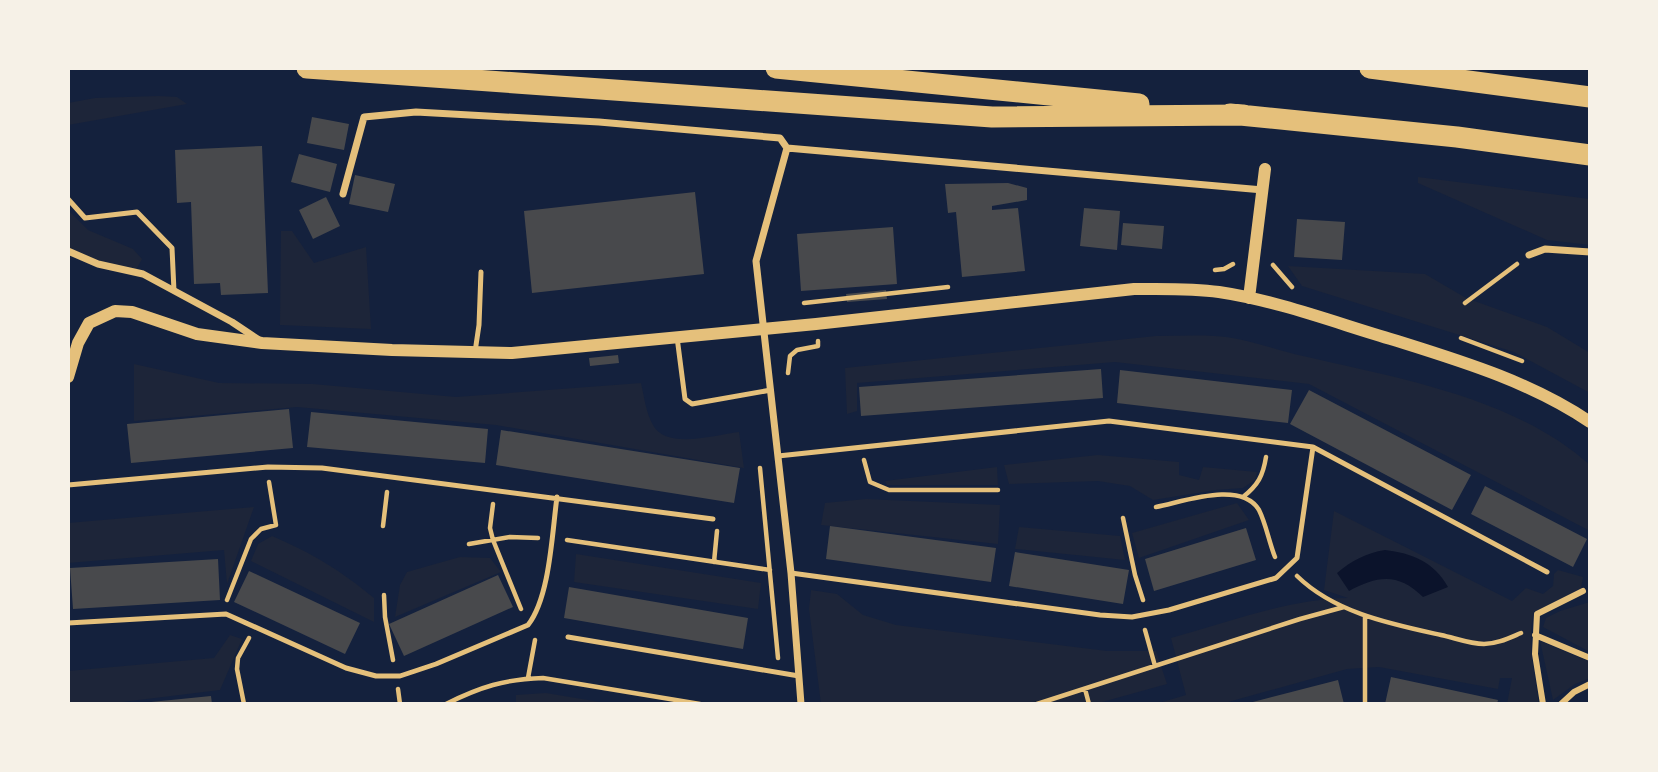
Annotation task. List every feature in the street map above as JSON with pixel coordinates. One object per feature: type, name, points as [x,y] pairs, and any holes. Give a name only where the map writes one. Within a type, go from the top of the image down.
[{"type":"highway","points":[[307,68],[992,117],[1244,115]]},
{"type":"highway","points":[[340,68],[389,73]]},
{"type":"highway","points":[[776,68],[1457,136],[1590,155]]},
{"type":"highway","points":[[1370,68],[1590,97]]},
{"type":"street","points":[[343,194],[365,117],[416,112],[599,122],[780,138],[787,148]]},
{"type":"street","points":[[787,148],[1247,186],[1263,190]]},
{"type":"street","points":[[787,148],[756,261],[791,573],[801,704]]},
{"type":"street","points":[[1249,298],[1265,169]]},
{"type":"street","points":[[1529,255],[1545,249],[1590,252]]},
{"type":"street","points":[[68,251],[98,264],[143,274],[232,322],[262,342]]},
{"type":"street","points":[[68,377],[78,343],[89,323],[115,311],[132,312],[197,334],[262,342],[512,353],[816,324],[1134,289],[1217,292],[1249,298],[1499,374],[1569,408],[1590,422]]},
{"type":"street","points":[[1543,704],[1535,654],[1537,614],[1583,591]]},
{"type":"street","points":[[1535,635],[1590,658]]},
{"type":"street","points":[[1560,704],[1574,692],[1590,684]]},
{"type":"lane","points":[[68,199],[85,218],[137,212],[172,248],[174,291]]},
{"type":"lane","points":[[475,353],[480,325],[481,272]]},
{"type":"lane","points":[[677,336],[685,399],[692,404],[771,390]]},
{"type":"lane","points":[[778,456],[1109,421],[1313,447],[1547,572]]},
{"type":"lane","points":[[791,573],[1100,615],[1144,615],[1168,610],[1276,578],[1297,558],[1313,447]]},
{"type":"lane","points":[[68,485],[268,467],[322,468],[713,519]]},
{"type":"lane","points":[[68,623],[226,614],[346,668],[376,676],[400,676],[436,664],[527,625],[536,614],[542,598],[558,497]]},
{"type":"lane","points":[[568,638],[799,676]]},
{"type":"path","points":[[1275,253],[1273,267],[1294,289]]},
{"type":"path","points":[[1211,270],[1228,268],[1238,255]]},
{"type":"path","points":[[1465,303],[1529,255]]},
{"type":"path","points":[[800,304],[953,287]]},
{"type":"path","points":[[788,377],[787,364],[790,356],[797,350],[818,346],[814,302]]},
{"type":"path","points":[[1457,337],[1530,365]]},
{"type":"path","points":[[1243,497],[1262,477],[1268,441]]},
{"type":"path","points":[[862,447],[870,482],[878,488],[998,490]]},
{"type":"path","points":[[759,461],[779,672]]},
{"type":"path","points":[[226,614],[228,599],[251,539],[261,530],[276,525],[268,467]]},
{"type":"path","points":[[383,526],[388,476]]},
{"type":"path","points":[[494,489],[490,528],[493,540],[527,625],[536,631],[528,678]]},
{"type":"path","points":[[1156,507],[1222,494],[1243,497],[1253,502],[1260,512],[1277,561],[1305,584],[1345,607],[1399,626],[1483,644],[1521,633],[1535,635]]},
{"type":"path","points":[[1123,518],[1154,666]]},
{"type":"path","points":[[713,519],[718,521],[714,562]]},
{"type":"path","points":[[469,544],[510,537],[551,538],[791,573]]},
{"type":"path","points":[[384,595],[385,617],[394,663]]},
{"type":"path","points":[[1037,704],[1345,607]]},
{"type":"path","points":[[1365,616],[1365,704]]},
{"type":"path","points":[[244,704],[237,669],[238,658],[255,628]]},
{"type":"path","points":[[446,704],[497,682],[528,678],[544,678],[700,704]]},
{"type":"path","points":[[1085,689],[1089,704]]},
{"type":"shaded area","points":[[177,97],[187,104],[68,125],[68,103],[95,98]]},
{"type":"shaded area","points":[[1418,177],[1590,199],[1590,245],[1547,240],[1418,183]]},
{"type":"shaded area","points":[[68,210],[88,230],[133,249],[142,259],[136,270],[99,263],[68,250]]},
{"type":"shaded area","points":[[281,231],[292,231],[314,263],[366,247],[371,329],[280,325]]},
{"type":"shaded area","points":[[1288,266],[1425,274],[1466,298],[1547,327],[1590,353],[1590,393],[1514,352],[1302,286]]},
{"type":"shaded area","points":[[1156,336],[1214,336],[1247,341],[1416,382],[1492,407],[1560,442],[1590,465],[1590,531],[1309,384],[1115,362],[857,383],[857,411],[847,414],[845,368]]},
{"type":"shaded area","points":[[134,364],[219,383],[313,384],[456,397],[641,383],[649,415],[659,433],[680,439],[692,439],[739,432],[744,468],[496,425],[297,407],[134,421]]},
{"type":"shaded area","points":[[1098,455],[1179,462],[1179,475],[1199,480],[1203,467],[1257,472],[1255,480],[1243,488],[1153,500],[1130,486],[1098,481],[1009,484],[1004,465]]},
{"type":"shaded area","points":[[997,467],[998,485],[887,485],[885,481]]},
{"type":"shaded area","points":[[866,499],[1000,505],[998,544],[821,525],[825,503]]},
{"type":"shaded area","points":[[1237,503],[1249,520],[1139,558],[1132,533]]},
{"type":"shaded area","points":[[254,507],[227,584],[224,550],[68,563],[68,523]]},
{"type":"shaded area","points":[[1334,511],[1512,601],[1526,588],[1543,594],[1553,586],[1554,574],[1558,570],[1583,577],[1581,588],[1534,612],[1531,646],[1539,704],[1507,704],[1512,678],[1500,678],[1498,689],[1379,667],[1347,669],[1221,704],[1156,704],[1186,695],[1171,638],[1303,602],[1348,598],[1324,590]]},
{"type":"shaded area","points":[[1019,527],[1120,536],[1125,560],[1015,549]]},
{"type":"shaded area","points":[[272,536],[325,563],[374,598],[374,622],[251,561],[258,544]]},
{"type":"shaded area","points":[[1385,550],[1421,560],[1436,571],[1448,587],[1423,597],[1405,584],[1388,579],[1369,582],[1349,591],[1337,573],[1359,558]]},
{"type":"shaded area","points":[[576,554],[761,583],[758,609],[574,582]]},
{"type":"shaded area","points":[[460,557],[490,558],[501,572],[395,617],[400,585],[407,572]]},
{"type":"shaded area","points":[[811,590],[837,594],[863,615],[896,625],[1107,651],[1156,651],[1167,684],[1095,704],[821,704],[809,609]]},
{"type":"shaded area","points":[[1590,602],[1590,652],[1543,627],[1546,618]]},
{"type":"shaded area","points":[[230,635],[242,639],[220,690],[106,704],[68,704],[68,671],[214,658]]},
{"type":"shaded area","points":[[1540,641],[1590,662],[1590,678],[1575,684],[1553,700]]},
{"type":"shaded area","points":[[546,693],[612,704],[516,704],[516,695]]},
{"type":"building","points":[[312,117],[349,124],[344,150],[307,143]]},
{"type":"building","points":[[262,146],[268,293],[221,295],[220,283],[194,284],[191,202],[177,203],[175,150]]},
{"type":"building","points":[[299,154],[337,164],[330,192],[291,182]]},
{"type":"building","points":[[355,175],[395,184],[388,212],[349,204]]},
{"type":"building","points":[[1008,183],[1027,188],[1027,200],[992,206],[992,210],[1018,208],[1025,271],[962,277],[956,212],[948,213],[945,184]]},
{"type":"building","points":[[695,192],[704,274],[532,293],[524,211]]},
{"type":"building","points":[[326,197],[340,226],[313,239],[299,210]]},
{"type":"building","points":[[1084,208],[1120,211],[1117,250],[1080,246]]},
{"type":"building","points":[[1297,219],[1345,222],[1342,260],[1294,257]]},
{"type":"building","points":[[1123,223],[1164,226],[1162,249],[1121,245]]},
{"type":"building","points":[[893,227],[897,284],[801,291],[797,234]]},
{"type":"building","points":[[886,290],[887,299],[847,302],[846,294]]},
{"type":"building","points":[[618,355],[619,363],[590,366],[589,358]]},
{"type":"building","points":[[1101,369],[1103,398],[861,416],[859,387]]},
{"type":"building","points":[[1120,370],[1292,390],[1288,423],[1117,403]]},
{"type":"building","points":[[1309,390],[1471,475],[1452,510],[1290,424]]},
{"type":"building","points":[[289,409],[293,448],[131,463],[127,424]]},
{"type":"building","points":[[311,412],[488,429],[485,463],[307,447]]},
{"type":"building","points":[[501,430],[740,468],[734,503],[496,465]]},
{"type":"building","points":[[1485,486],[1587,539],[1573,567],[1471,514]]},
{"type":"building","points":[[830,526],[996,548],[991,582],[826,559]]},
{"type":"building","points":[[1246,528],[1256,560],[1154,591],[1145,559]]},
{"type":"building","points":[[1015,552],[1129,570],[1123,604],[1009,586]]},
{"type":"building","points":[[218,559],[220,600],[73,609],[70,568]]},
{"type":"building","points":[[249,571],[360,623],[345,654],[234,602]]},
{"type":"building","points":[[498,575],[513,607],[404,656],[389,624]]},
{"type":"building","points":[[569,587],[748,618],[743,649],[564,618]]},
{"type":"building","points":[[1391,677],[1498,700],[1497,704],[1385,704]]},
{"type":"building","points":[[1338,680],[1344,704],[1249,704],[1249,703]]},
{"type":"building","points":[[211,696],[212,704],[151,704],[151,702]]}]
